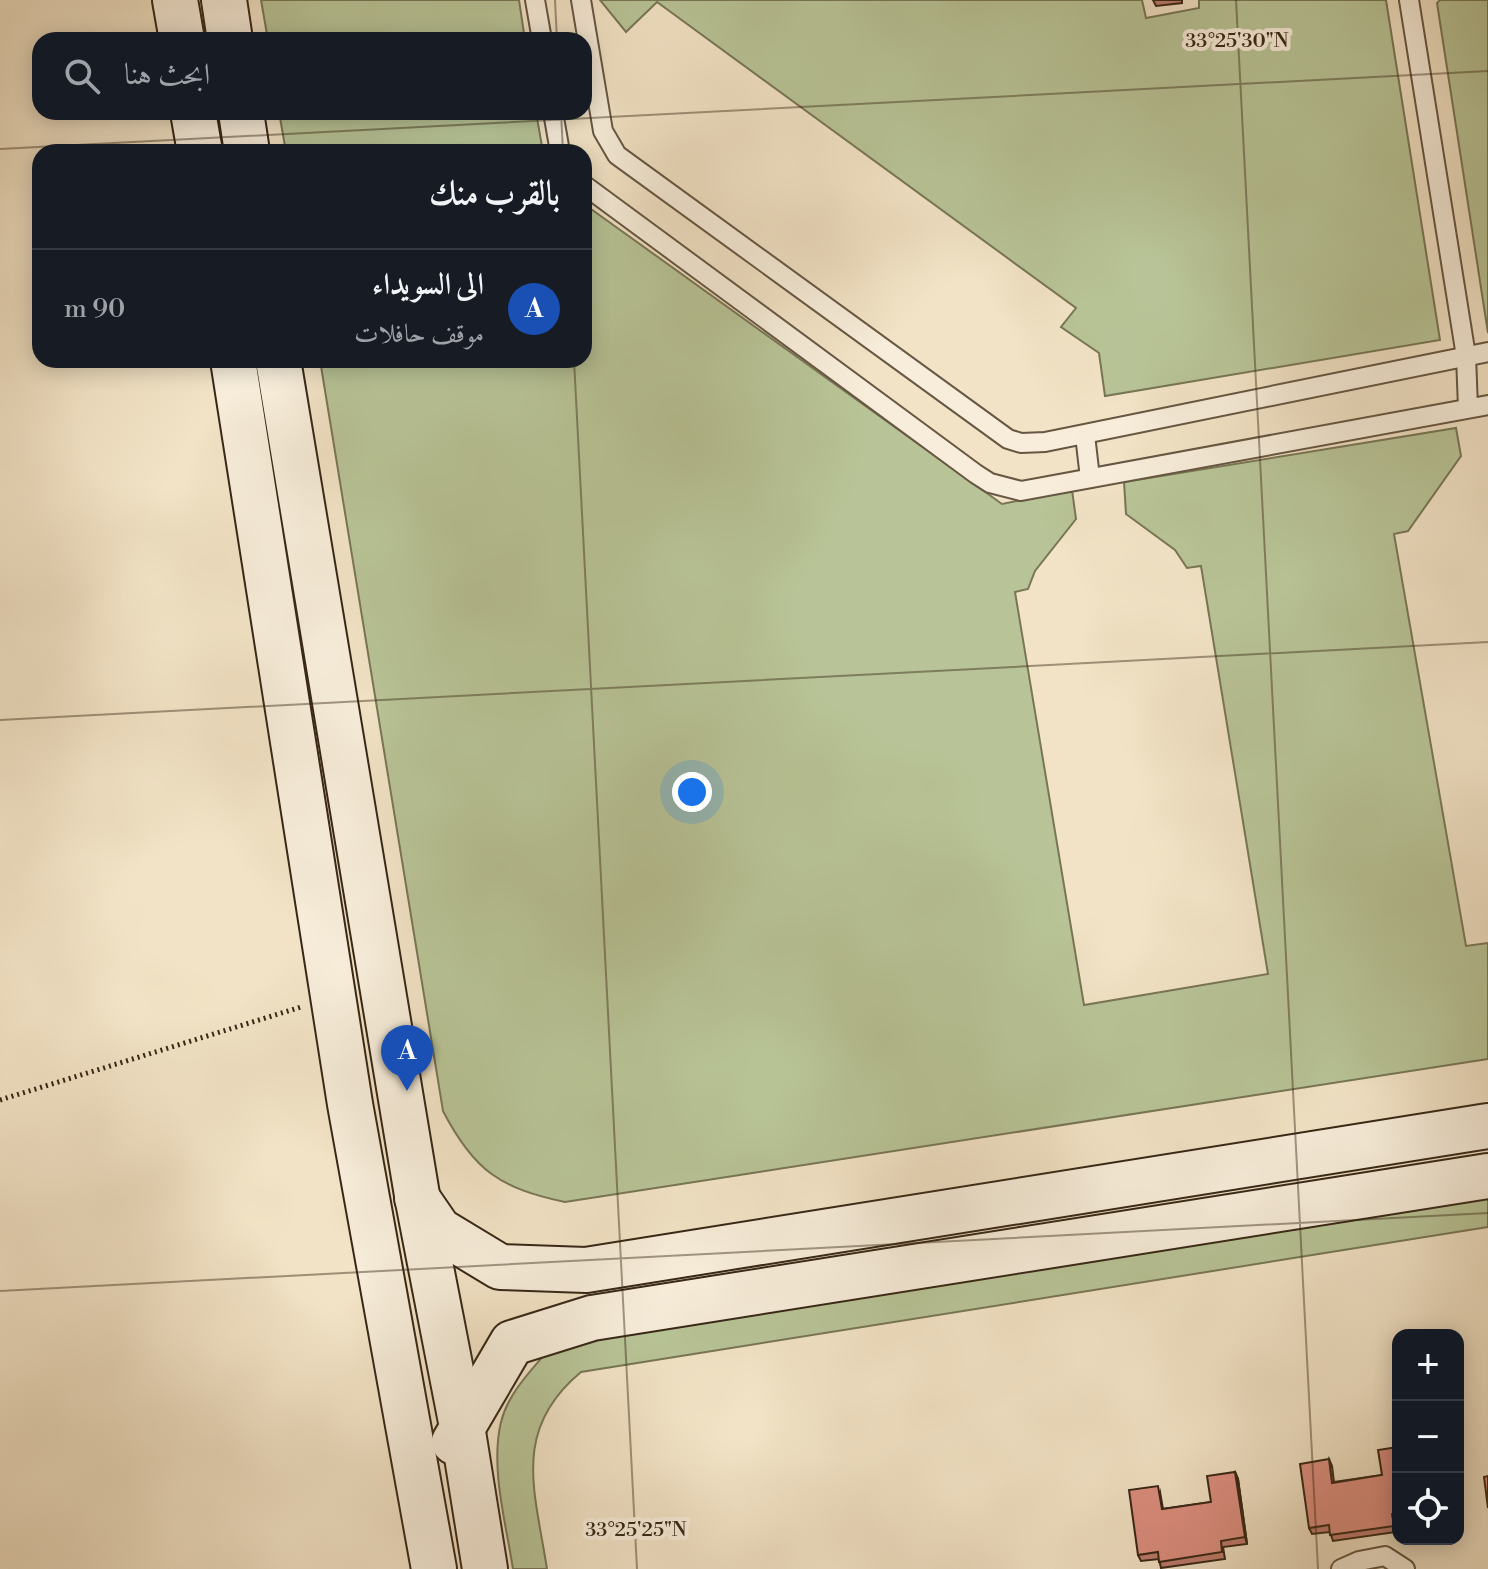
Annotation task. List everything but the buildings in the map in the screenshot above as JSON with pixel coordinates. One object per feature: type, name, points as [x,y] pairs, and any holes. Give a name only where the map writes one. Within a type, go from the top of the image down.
[{"type":"main road","points":[[175,0],[181,32]]},
{"type":"main road","points":[[224,0],[229,32]]},
{"type":"main road","points":[[194,120],[199,144]]},
{"type":"main road","points":[[242,120],[246,144]]},
{"type":"main road","points":[[234,368],[350,1104],[421,1480],[434,1569]]},
{"type":"main road","points":[[279,368],[418,1201],[463,1432],[485,1569]]},
{"type":"main road","points":[[350,1104],[439,1230],[500,1267],[586,1270],[1488,1126]]},
{"type":"main road","points":[[421,1480],[463,1432],[512,1343],[592,1318],[1488,1176]]},
{"type":"lane","points":[[535,0],[541,32]]},
{"type":"lane","points":[[581,0],[586,32]]},
{"type":"lane","points":[[1409,0],[1466,356],[1468,408]]},
{"type":"lane","points":[[592,66],[603,131],[617,155],[1008,439],[1033,444],[1085,435],[1488,352]]},
{"type":"lane","points":[[554,120],[559,144]]},
{"type":"lane","points":[[592,191],[990,483],[1021,491],[1488,405]]},
{"type":"lane","points":[[1085,435],[1090,478]]},
{"type":"lane","points":[[1341,1569],[1359,1561],[1385,1556],[1405,1569]]},
{"type":"path","points":[[0,1100],[334,997]]},
{"type":"green space","points":[[261,0],[519,0],[524,32],[267,32]]},
{"type":"green space","points":[[600,0],[1142,0],[1146,18],[1199,8],[1199,0],[1386,0],[1440,340],[1105,396],[1099,353],[1061,327],[1076,308],[657,2],[626,32]]},
{"type":"green space","points":[[1440,0],[1488,0],[1488,333],[1437,3]]},
{"type":"green space","points":[[280,120],[537,120],[542,144],[285,144]]},
{"type":"green space","points":[[592,210],[1002,504],[1072,490],[1076,519],[1035,571],[1028,589],[1015,592],[1084,1005],[1268,974],[1201,566],[1187,568],[1175,550],[1126,514],[1124,482],[1456,428],[1461,456],[1408,531],[1394,534],[1466,946],[1488,943],[1488,1059],[565,1202],[523,1190],[491,1174],[466,1149],[443,1111],[321,368],[592,368]]},
{"type":"green space","points":[[1488,1186],[1488,1227],[581,1372],[559,1394],[544,1416],[536,1439],[534,1488],[547,1569],[513,1569],[498,1477],[501,1422],[515,1391],[552,1346]]},
{"type":"place","name":"الى السويداء","points":[[407,1091]]}]
